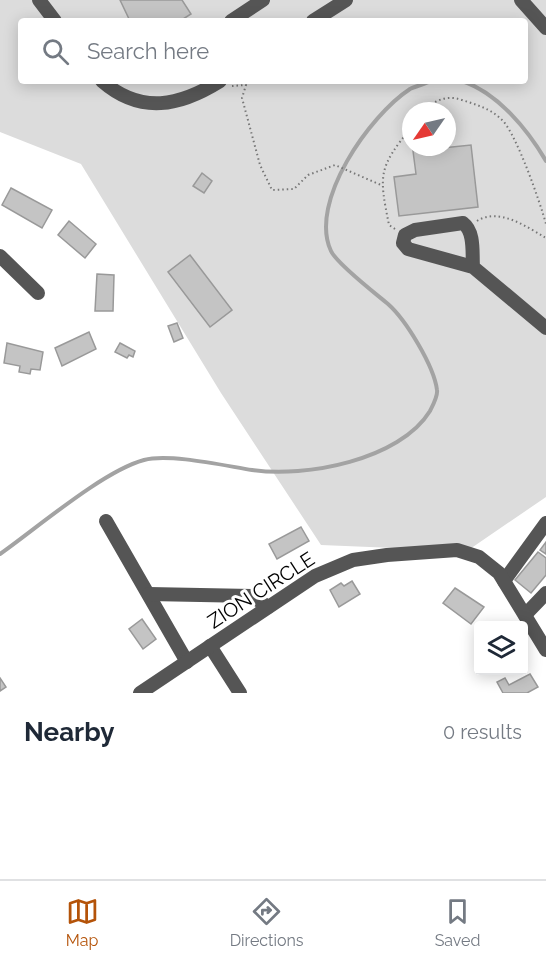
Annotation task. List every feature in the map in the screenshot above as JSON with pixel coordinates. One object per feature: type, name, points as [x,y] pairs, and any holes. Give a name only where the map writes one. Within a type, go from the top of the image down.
[{"type":"street","points":[[39,0],[53,18]]},
{"type":"street","points":[[236,18],[263,0]]},
{"type":"street","points":[[318,18],[345,0]]},
{"type":"street","points":[[521,0],[546,28]]},
{"type":"street","points":[[107,84],[129,98],[158,104],[193,97],[222,86]]},
{"type":"street","points":[[473,267],[471,237],[468,227],[463,223],[415,230],[405,235],[403,243],[408,249],[473,267],[546,328]]},
{"type":"street","points":[[0,256],[38,293]]},
{"type":"street","points":[[106,521],[187,662]]},
{"type":"street","points":[[504,581],[546,523]]},
{"type":"street","name":"ZION CIRCLE","points":[[140,693],[162,687],[187,662],[334,566],[387,555],[457,550],[479,557],[489,563],[504,581],[546,650]]},
{"type":"street","points":[[525,615],[546,593]]},
{"type":"street","points":[[148,594],[252,596],[268,607]]},
{"type":"street","points":[[210,646],[240,693]]},
{"type":"path","points":[[222,86],[246,85],[242,98],[260,165],[272,190],[294,189],[308,176],[335,165],[381,185]]},
{"type":"path","points":[[436,102],[453,97],[486,108],[504,122],[536,189],[546,224]]},
{"type":"path","points":[[402,139],[388,155],[381,185],[388,225],[405,235]]},
{"type":"path","points":[[484,216],[512,219],[546,238]]},
{"type":"shaded area","points":[[0,0],[546,0],[546,497],[467,551],[321,545],[221,393],[81,164],[0,132]]},
{"type":"building","points":[[120,0],[182,0],[191,14],[185,18],[129,18]]},
{"type":"building","points":[[471,145],[478,207],[399,216],[394,177],[416,174],[414,156],[456,156],[456,147]]},
{"type":"building","points":[[202,173],[212,181],[204,193],[193,186]]},
{"type":"building","points":[[11,188],[52,210],[42,228],[2,205]]},
{"type":"building","points":[[69,221],[96,244],[85,258],[58,235]]},
{"type":"building","points":[[190,255],[232,310],[210,327],[168,272]]},
{"type":"building","points":[[97,274],[114,275],[113,311],[95,311]]},
{"type":"building","points":[[177,323],[183,338],[174,342],[168,326]]},
{"type":"building","points":[[89,332],[96,349],[62,366],[55,348]]},
{"type":"building","points":[[7,343],[43,352],[40,370],[31,369],[30,374],[19,372],[20,366],[4,363]]},
{"type":"building","points":[[120,343],[135,351],[133,357],[129,355],[127,358],[115,352]]},
{"type":"building","points":[[301,527],[309,541],[277,559],[269,544]]},
{"type":"building","points":[[546,542],[546,554],[540,550]]},
{"type":"building","points":[[538,552],[546,558],[546,575],[531,593],[515,580]]},
{"type":"building","points":[[352,581],[360,594],[339,607],[330,590],[341,583],[344,586]]},
{"type":"building","points":[[455,588],[484,607],[471,624],[443,603]]},
{"type":"building","points":[[142,619],[156,639],[143,649],[129,629]]},
{"type":"building","points":[[530,674],[538,687],[527,693],[503,693],[497,682],[505,678],[509,685]]},
{"type":"building","points":[[0,678],[6,687],[0,691]]},
{"type":"waterway","points":[[0,554],[70,501],[109,476],[144,460],[182,459],[274,472],[324,468],[374,453],[397,442],[416,428],[430,411],[437,395],[431,369],[418,344],[395,311],[335,257],[331,251],[326,231],[328,209],[335,185],[361,139],[394,101],[410,89],[423,84]]},
{"type":"waterway","points":[[468,84],[500,103],[521,125],[546,161]]}]
